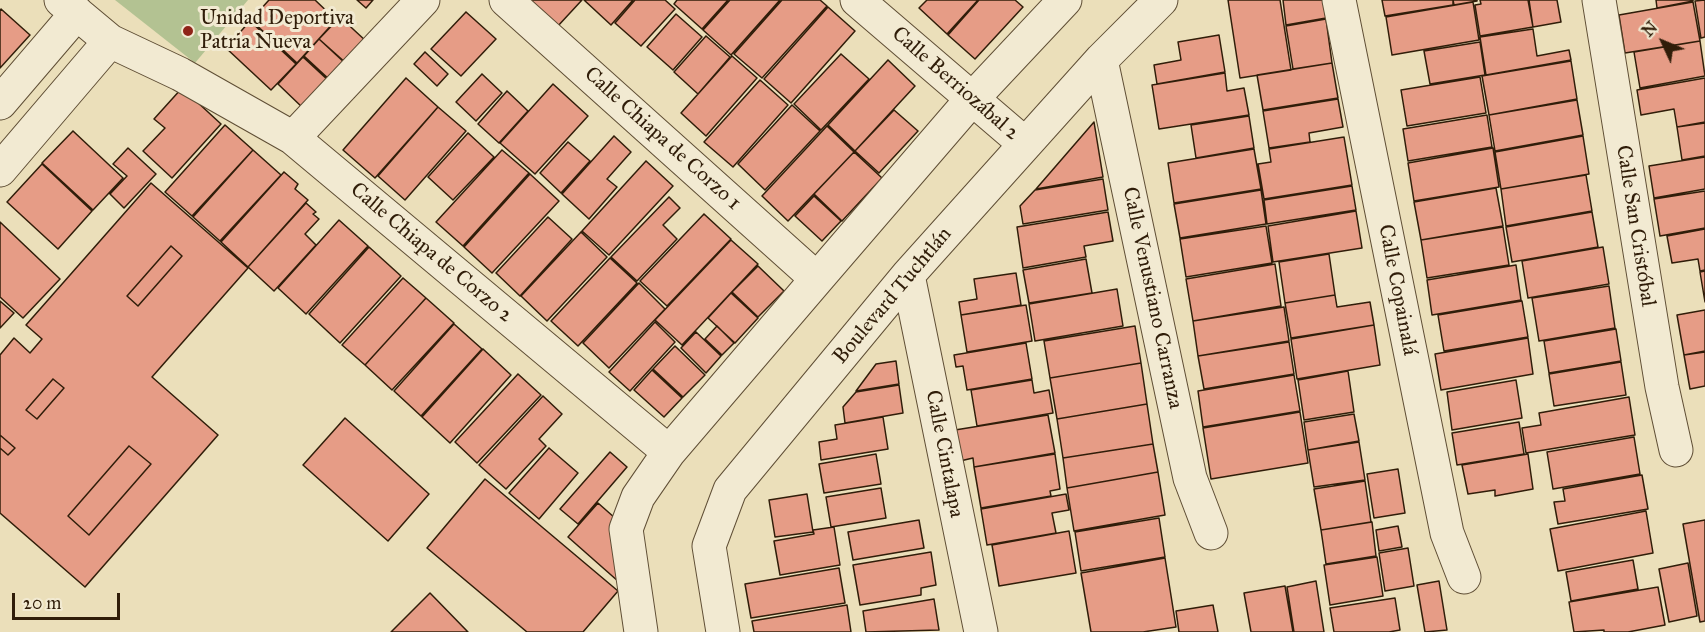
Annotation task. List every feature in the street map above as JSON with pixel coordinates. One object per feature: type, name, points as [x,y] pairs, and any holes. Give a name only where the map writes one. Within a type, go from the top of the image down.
[{"type":"street","points":[[293,138],[423,0]]},
{"type":"street","name":"Calle Chiapa de Corzo 1","points":[[506,0],[817,279]]},
{"type":"street","name":"Calle Berriozábal 2","points":[[857,0],[1024,144]]},
{"type":"street","points":[[640,632],[626,529],[638,497],[669,452],[817,279],[972,99],[1065,0]]},
{"type":"street","name":"Boulevard Tuchtlán","points":[[723,632],[709,546],[730,490],[908,275],[1101,60],[1161,0]]},
{"type":"street","name":"Calle Copainalá","points":[[1339,0],[1447,534],[1464,577]]},
{"type":"street","name":"Calle San Cristóbal","points":[[1599,0],[1662,387],[1676,450]]},
{"type":"street","points":[[0,103],[69,7]]},
{"type":"street","name":"Calle Chiapa de Corzo 2","points":[[69,7],[110,41],[180,74],[293,138],[669,452]]},
{"type":"street","points":[[0,170],[110,41]]},
{"type":"street","name":"Calle Venustiano Carranza","points":[[1101,60],[1190,478],[1211,533]]},
{"type":"street","name":"Calle Cintalapa","points":[[908,275],[981,632]]},
{"type":"green space","name":"Unidad Deportiva Patria Nueva","points":[[115,0],[248,0],[195,63]]},
{"type":"building","points":[[269,0],[315,0],[336,20],[297,63],[251,20]]},
{"type":"building","points":[[357,0],[373,0],[366,8]]},
{"type":"building","points":[[527,0],[582,0],[557,27]]},
{"type":"building","points":[[584,0],[633,0],[611,25]]},
{"type":"building","points":[[635,0],[665,0],[675,9],[641,46],[615,23]]},
{"type":"building","points":[[677,0],[728,0],[702,29],[674,4]]},
{"type":"building","points":[[730,0],[780,0],[731,55],[703,30]]},
{"type":"building","points":[[782,0],[820,0],[827,6],[762,78],[734,54]]},
{"type":"building","points":[[927,0],[978,0],[947,34],[919,8]]},
{"type":"building","points":[[979,0],[1015,0],[1023,7],[975,59],[948,35]]},
{"type":"building","points":[[1228,0],[1280,0],[1291,70],[1240,78]]},
{"type":"building","points":[[1283,0],[1323,0],[1326,18],[1286,25]]},
{"type":"building","points":[[1382,0],[1453,0],[1453,5],[1385,16]]},
{"type":"building","points":[[1453,0],[1477,0],[1477,1],[1454,5]]},
{"type":"building","points":[[1480,0],[1528,0],[1533,27],[1480,36],[1475,5],[1481,4]]},
{"type":"building","points":[[1529,0],[1557,0],[1561,22],[1533,27]]},
{"type":"building","points":[[1656,0],[1693,0],[1693,1],[1657,8]]},
{"type":"building","points":[[1705,0],[1705,37],[1701,38],[1695,1]]},
{"type":"building","points":[[1473,2],[1479,40],[1392,55],[1386,17]]},
{"type":"building","points":[[1693,2],[1700,41],[1625,53],[1619,15]]},
{"type":"building","points":[[828,7],[855,31],[791,103],[764,79]]},
{"type":"building","points":[[1,9],[30,35],[0,68],[0,11]]},
{"type":"building","points":[[466,12],[496,39],[461,76],[431,49]]},
{"type":"building","points":[[676,14],[702,37],[673,70],[647,47]]},
{"type":"building","points":[[340,17],[367,42],[347,64],[319,39]]},
{"type":"building","points":[[1326,19],[1332,63],[1293,69],[1286,26]]},
{"type":"building","points":[[250,21],[296,64],[271,90],[226,48]]},
{"type":"building","points":[[1533,29],[1537,56],[1569,50],[1571,60],[1486,75],[1480,37]]},
{"type":"building","points":[[1219,35],[1225,72],[1157,84],[1154,65],[1181,60],[1178,42]]},
{"type":"building","points":[[706,36],[730,57],[698,94],[674,72]]},
{"type":"building","points":[[319,39],[346,64],[331,81],[304,56]]},
{"type":"building","points":[[1700,41],[1705,76],[1640,88],[1634,52]]},
{"type":"building","points":[[1480,42],[1485,75],[1430,84],[1424,51]]},
{"type":"building","points":[[425,52],[448,74],[437,86],[414,64]]},
{"type":"building","points":[[841,54],[869,79],[821,130],[794,104]]},
{"type":"building","points":[[732,56],[757,78],[706,136],[681,113]]},
{"type":"building","points":[[303,57],[330,82],[304,109],[278,84]]},
{"type":"building","points":[[888,60],[915,86],[855,151],[828,125]]},
{"type":"building","points":[[1571,61],[1577,99],[1489,115],[1482,76]]},
{"type":"building","points":[[1332,63],[1338,98],[1263,110],[1257,75]]},
{"type":"building","points":[[1225,73],[1227,91],[1244,88],[1249,115],[1159,129],[1152,85]]},
{"type":"building","points":[[482,74],[502,93],[476,121],[456,102]]},
{"type":"building","points":[[1480,77],[1486,113],[1407,126],[1401,90]]},
{"type":"building","points":[[406,78],[438,107],[375,178],[343,150]]},
{"type":"building","points":[[1705,78],[1705,122],[1677,127],[1674,109],[1641,115],[1637,90]]},
{"type":"building","points":[[760,80],[788,105],[733,167],[704,142]]},
{"type":"building","points":[[553,84],[588,116],[535,174],[500,143]]},
{"type":"building","points":[[182,88],[221,124],[172,178],[143,151],[165,128],[154,119]]},
{"type":"building","points":[[507,91],[528,111],[499,143],[478,124]]},
{"type":"building","points":[[1338,99],[1343,127],[1309,133],[1310,142],[1269,148],[1263,111]]},
{"type":"building","points":[[1577,100],[1583,135],[1495,151],[1489,115]]},
{"type":"building","points":[[792,105],[820,131],[765,190],[738,164]]},
{"type":"building","points":[[438,107],[466,131],[405,200],[378,176]]},
{"type":"building","points":[[894,110],[918,131],[879,173],[855,151]]},
{"type":"building","points":[[1487,115],[1492,147],[1408,161],[1403,129]]},
{"type":"building","points":[[1249,116],[1254,148],[1196,158],[1191,125]]},
{"type":"building","points":[[1094,122],[1103,177],[1036,189]]},
{"type":"building","points":[[1705,123],[1705,156],[1682,160],[1677,127]]},
{"type":"building","points":[[225,125],[253,150],[192,216],[165,192]]},
{"type":"building","points":[[827,126],[854,152],[788,221],[762,196]]},
{"type":"building","points":[[73,131],[123,178],[93,210],[42,163]]},
{"type":"building","points":[[468,133],[494,157],[453,200],[428,177]]},
{"type":"building","points":[[614,136],[631,152],[607,179],[617,187],[589,219],[562,194]]},
{"type":"building","points":[[1583,136],[1589,174],[1501,189],[1495,152]]},
{"type":"building","points":[[1344,137],[1352,185],[1264,199],[1258,164],[1271,162],[1269,149]]},
{"type":"building","points":[[568,142],[590,161],[561,193],[540,173]]},
{"type":"building","points":[[128,148],[156,174],[124,208],[110,194],[127,176],[113,164]]},
{"type":"building","points":[[1493,148],[1499,187],[1414,201],[1408,163]]},
{"type":"building","points":[[1254,149],[1261,189],[1174,203],[1168,163]]},
{"type":"building","points":[[253,150],[281,175],[220,241],[193,217]]},
{"type":"building","points":[[502,150],[529,173],[463,246],[436,222]]},
{"type":"building","points":[[854,152],[882,178],[842,221],[814,194]]},
{"type":"building","points":[[1705,157],[1705,189],[1654,198],[1649,166]]},
{"type":"building","points":[[646,161],[673,186],[609,255],[582,231]]},
{"type":"building","points":[[42,164],[92,211],[58,249],[7,202]]},
{"type":"building","points":[[284,172],[298,184],[295,189],[308,200],[248,267],[221,242]]},
{"type":"building","points":[[530,174],[559,201],[492,273],[464,247]]},
{"type":"building","points":[[1586,175],[1592,211],[1506,226],[1501,189]]},
{"type":"building","points":[[1103,179],[1108,210],[1023,224],[1020,206],[1035,190]]},
{"type":"building","points":[[151,183],[248,268],[152,377],[218,435],[85,587],[0,513],[0,448],[8,455],[15,448],[0,435],[0,355],[14,338],[30,353],[42,339],[26,325]],"holes":[[[171,246],[182,256],[138,306],[127,296]],[[53,379],[64,388],[37,419],[26,410]],[[129,446],[151,464],[89,535],[68,516]]]},
{"type":"building","points":[[1352,186],[1356,210],[1267,224],[1264,200]]},
{"type":"building","points":[[1496,188],[1503,226],[1421,240],[1414,202]]},
{"type":"building","points":[[1261,190],[1266,224],[1180,238],[1174,204]]},
{"type":"building","points":[[1705,191],[1705,228],[1660,236],[1654,199]]},
{"type":"building","points":[[814,196],[841,221],[822,241],[795,216]]},
{"type":"building","points":[[669,197],[680,208],[663,225],[677,239],[637,281],[611,257]]},
{"type":"building","points":[[306,203],[316,212],[313,214],[319,219],[305,234],[316,245],[274,291],[248,267]]},
{"type":"building","points":[[1356,211],[1362,248],[1273,262],[1268,226]]},
{"type":"building","points":[[1108,212],[1113,241],[1084,246],[1086,257],[1023,268],[1017,227]]},
{"type":"building","points":[[1592,212],[1598,247],[1512,262],[1506,227]]},
{"type":"building","points":[[704,214],[731,239],[667,306],[640,281]]},
{"type":"building","points":[[548,217],[572,239],[520,296],[496,273]]},
{"type":"building","points":[[339,220],[368,246],[306,314],[278,288]]},
{"type":"building","points":[[0,222],[60,279],[23,318],[0,297]]},
{"type":"building","points":[[1266,226],[1272,263],[1186,277],[1180,239]]},
{"type":"building","points":[[1503,227],[1509,265],[1427,278],[1421,240]]},
{"type":"building","points":[[1705,229],[1705,270],[1700,271],[1698,259],[1672,263],[1667,236]]},
{"type":"building","points":[[581,232],[607,257],[547,321],[521,296]]},
{"type":"building","points":[[731,240],[758,264],[682,345],[655,320]]},
{"type":"building","points":[[171,246],[182,256],[138,306],[127,296]]},
{"type":"building","points":[[369,247],[401,276],[340,343],[309,314]]},
{"type":"building","points":[[1603,247],[1609,284],[1528,298],[1522,261]]},
{"type":"building","points":[[1329,254],[1335,295],[1285,303],[1279,262]]},
{"type":"building","points":[[610,258],[637,283],[578,346],[551,321]]},
{"type":"building","points":[[1086,259],[1092,293],[1029,303],[1023,270]]},
{"type":"building","points":[[1275,264],[1281,306],[1193,321],[1186,279]]},
{"type":"building","points":[[1516,265],[1521,300],[1432,315],[1427,280]]},
{"type":"building","points":[[758,266],[784,291],[758,317],[732,292]]},
{"type":"building","points":[[1705,271],[1705,302],[1700,272]]},
{"type":"building","points":[[1016,273],[1021,305],[961,315],[959,302],[977,299],[974,279]]},
{"type":"building","points":[[403,278],[426,298],[365,365],[342,345]]},
{"type":"building","points":[[639,283],[665,309],[609,368],[583,343]]},
{"type":"building","points":[[1609,286],[1615,328],[1539,341],[1532,298]]},
{"type":"building","points":[[1117,289],[1123,326],[1035,341],[1029,304]]},
{"type":"building","points":[[731,293],[758,318],[735,343],[708,318]]},
{"type":"building","points":[[1335,295],[1337,307],[1370,302],[1374,325],[1291,338],[1285,303]]},
{"type":"building","points":[[426,298],[454,323],[392,390],[365,365]]},
{"type":"building","points":[[0,301],[14,313],[0,328]]},
{"type":"building","points":[[1522,301],[1528,337],[1444,351],[1438,315]]},
{"type":"building","points":[[1026,305],[1032,341],[967,352],[961,315]]},
{"type":"building","points":[[1284,307],[1289,341],[1198,356],[1193,321]]},
{"type":"building","points":[[1705,310],[1705,351],[1684,355],[1677,315]]},
{"type":"building","points":[[655,322],[675,342],[630,391],[609,372]]},
{"type":"building","points":[[454,324],[482,349],[421,416],[394,391]]},
{"type":"building","points":[[1374,325],[1380,365],[1297,379],[1291,339]]},
{"type":"building","points":[[717,326],[734,343],[722,355],[705,339]]},
{"type":"building","points":[[1135,326],[1141,363],[1050,378],[1044,341]]},
{"type":"building","points":[[1616,329],[1621,361],[1549,373],[1544,341]]},
{"type":"building","points":[[696,332],[721,356],[706,373],[681,348]]},
{"type":"building","points":[[1528,338],[1533,374],[1441,390],[1435,354]]},
{"type":"building","points":[[1289,342],[1294,374],[1204,389],[1198,356]]},
{"type":"building","points":[[1026,343],[1032,379],[967,390],[963,366],[956,367],[954,355]]},
{"type":"building","points":[[675,346],[705,375],[683,397],[653,369]]},
{"type":"building","points":[[483,349],[511,375],[450,443],[422,417]]},
{"type":"building","points":[[1705,352],[1705,386],[1690,389],[1684,355]]},
{"type":"building","points":[[896,361],[899,384],[856,391],[876,364]]},
{"type":"building","points":[[1621,362],[1626,395],[1554,406],[1549,374]]},
{"type":"building","points":[[1141,363],[1147,404],[1057,419],[1050,378]]},
{"type":"building","points":[[652,370],[682,398],[664,417],[634,390]]},
{"type":"building","points":[[1348,371],[1354,412],[1304,420],[1298,380]]},
{"type":"building","points":[[518,374],[541,395],[477,463],[455,442]]},
{"type":"building","points":[[1294,375],[1300,411],[1203,427],[1198,391]]},
{"type":"building","points":[[53,379],[64,388],[37,419],[26,410]]},
{"type":"building","points":[[1032,380],[1034,393],[1049,390],[1053,413],[977,426],[971,390]]},
{"type":"building","points":[[1516,380],[1522,418],[1452,430],[1447,392]]},
{"type":"building","points":[[899,385],[903,413],[845,423],[843,407],[856,392]]},
{"type":"building","points":[[543,396],[562,414],[539,439],[546,446],[506,489],[479,465]]},
{"type":"building","points":[[1629,397],[1635,435],[1526,453],[1522,428],[1541,425],[1539,413]]},
{"type":"building","points":[[1147,404],[1153,444],[1063,458],[1057,419]]},
{"type":"building","points":[[1300,412],[1308,463],[1211,479],[1203,428]]},
{"type":"building","points":[[1354,414],[1359,441],[1308,450],[1304,422]]},
{"type":"building","points":[[1048,415],[1055,453],[974,467],[973,458],[960,461],[955,430]]},
{"type":"building","points":[[883,417],[888,449],[821,460],[819,442],[837,439],[835,425]]},
{"type":"building","points":[[345,418],[429,494],[388,541],[303,465]]},
{"type":"building","points":[[1519,422],[1524,454],[1457,465],[1452,433]]},
{"type":"building","points":[[0,435],[15,448],[8,455],[0,448]]},
{"type":"building","points":[[1634,437],[1640,474],[1553,489],[1547,452]]},
{"type":"building","points":[[1359,442],[1365,480],[1314,487],[1308,450]]},
{"type":"building","points":[[1153,444],[1158,472],[1067,488],[1063,458]]},
{"type":"building","points":[[129,446],[151,464],[89,535],[68,516]]},
{"type":"building","points":[[549,448],[578,473],[539,519],[509,493]]},
{"type":"building","points":[[610,452],[627,467],[578,524],[560,509]]},
{"type":"building","points":[[876,454],[881,484],[824,493],[819,464]]},
{"type":"building","points":[[1055,454],[1060,489],[1050,491],[1051,496],[981,508],[974,467]]},
{"type":"building","points":[[1528,454],[1533,489],[1495,496],[1495,490],[1468,494],[1462,465]]},
{"type":"building","points":[[1398,469],[1405,513],[1374,518],[1367,474]]},
{"type":"building","points":[[1158,472],[1165,515],[1074,531],[1067,488]]},
{"type":"building","points":[[1642,475],[1648,509],[1558,524],[1554,502],[1565,501],[1563,489]]},
{"type":"building","points":[[485,479],[618,591],[583,632],[527,632],[427,548]]},
{"type":"building","points":[[1365,481],[1371,522],[1321,530],[1314,489]]},
{"type":"building","points":[[881,488],[886,518],[831,527],[826,497]]},
{"type":"building","points":[[807,494],[813,532],[775,537],[769,500]]},
{"type":"building","points":[[1066,494],[1069,510],[1052,513],[1056,533],[987,545],[981,509]]},
{"type":"building","points":[[598,503],[615,518],[619,582],[568,537]]},
{"type":"building","points":[[1646,511],[1653,553],[1558,571],[1550,529]]},
{"type":"building","points":[[1159,518],[1165,557],[1081,571],[1075,532]]},
{"type":"building","points":[[919,520],[924,548],[853,560],[848,532]]},
{"type":"building","points":[[1705,520],[1705,621],[1700,622],[1683,524]]},
{"type":"building","points":[[1372,522],[1376,556],[1326,564],[1321,530]]},
{"type":"building","points":[[1398,526],[1402,547],[1379,551],[1376,530]]},
{"type":"building","points":[[834,527],[840,565],[780,575],[774,541],[814,534],[813,530]]},
{"type":"building","points":[[1069,531],[1076,573],[999,586],[992,545]]},
{"type":"building","points":[[1408,548],[1414,586],[1385,591],[1379,553]]},
{"type":"building","points":[[931,552],[936,585],[921,588],[921,595],[860,605],[853,565]]},
{"type":"building","points":[[1377,557],[1383,596],[1330,605],[1324,565]]},
{"type":"building","points":[[1165,558],[1176,627],[1143,632],[1091,632],[1081,573]]},
{"type":"building","points":[[1633,560],[1638,589],[1571,601],[1566,572]]},
{"type":"building","points":[[1688,563],[1697,616],[1669,622],[1659,569]]},
{"type":"building","points":[[839,568],[845,603],[751,618],[745,584]]},
{"type":"building","points":[[1316,581],[1324,632],[1294,632],[1287,587]]},
{"type":"building","points":[[1439,581],[1447,630],[1425,632],[1417,585]]},
{"type":"building","points":[[1285,586],[1293,632],[1251,632],[1244,593]]},
{"type":"building","points":[[1658,587],[1665,625],[1628,632],[1604,632],[1604,630],[1574,632],[1569,602]]},
{"type":"building","points":[[430,593],[468,632],[391,632]]},
{"type":"building","points":[[1395,598],[1400,630],[1334,632],[1330,608]]},
{"type":"building","points":[[934,599],[939,630],[866,632],[863,611]]},
{"type":"building","points":[[847,605],[851,632],[754,632],[752,621]]},
{"type":"building","points":[[1213,605],[1218,632],[1179,632],[1176,611]]},
{"type":"place","name":"Unidad Deportiva Patria Nueva","points":[[188,31]]}]
